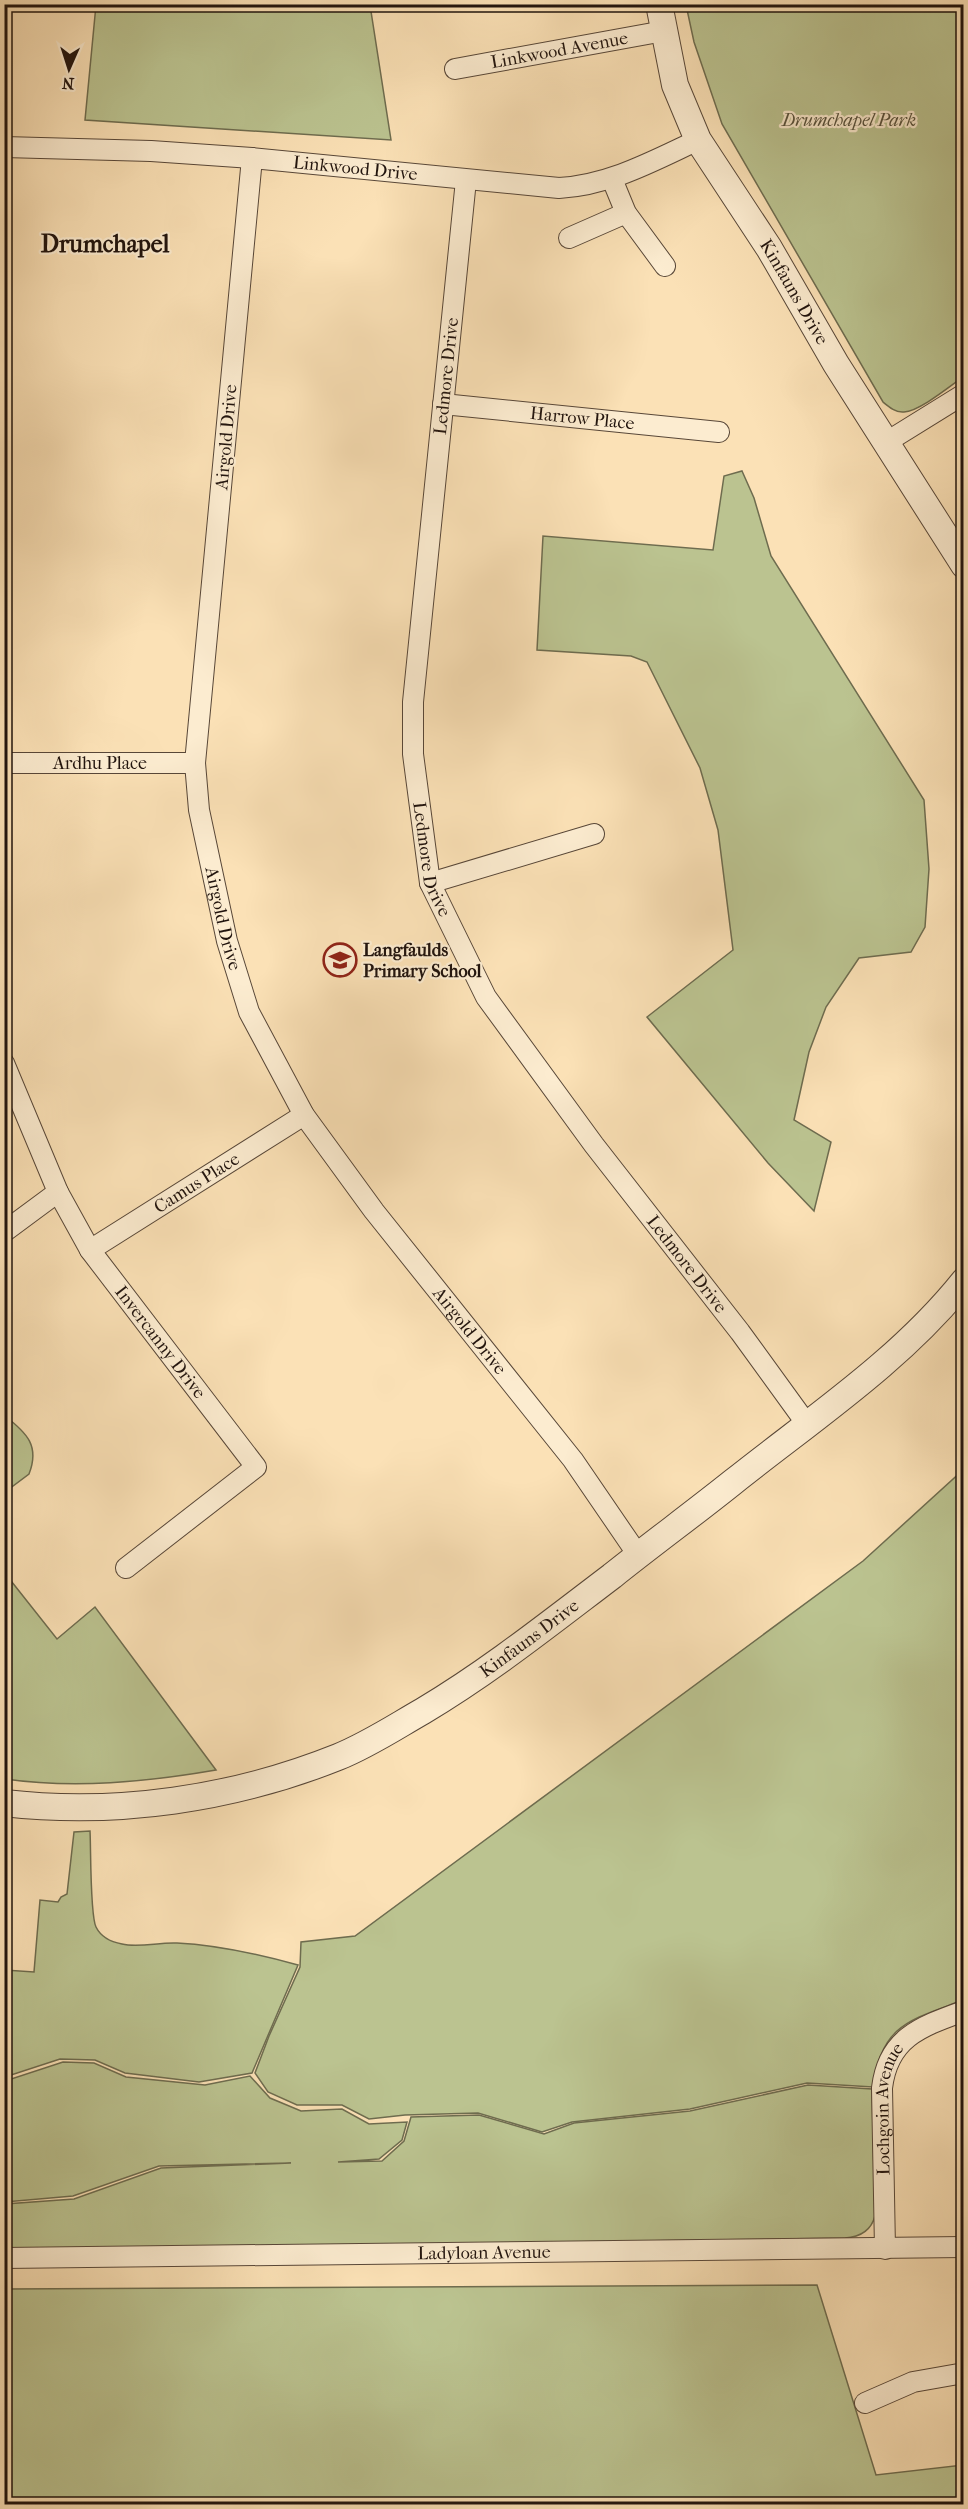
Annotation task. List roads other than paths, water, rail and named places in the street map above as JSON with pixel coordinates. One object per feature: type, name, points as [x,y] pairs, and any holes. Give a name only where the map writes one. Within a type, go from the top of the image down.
[{"type":"street","name":"Kinfauns Drive","points":[[659,4],[675,85],[698,140],[769,248],[836,364],[963,565]]},
{"type":"street","name":"Linkwood Avenue","points":[[455,69],[664,32]]},
{"type":"street","name":"Linkwood Drive","points":[[4,147],[151,151],[252,158],[559,188],[594,184],[612,179],[698,140]]},
{"type":"street","name":"Airgold Drive","points":[[252,158],[195,763],[199,810],[227,941],[249,1012],[303,1115],[374,1211],[573,1460],[638,1555]]},
{"type":"street","points":[[612,179],[626,213],[664,266]]},
{"type":"street","name":"Ledmore Drive","points":[[466,180],[413,702],[413,754],[430,883],[486,997],[594,1145],[740,1332],[806,1423]]},
{"type":"street","points":[[568,238],[626,213]]},
{"type":"street","points":[[885,443],[963,394]]},
{"type":"street","name":"Harrow Place","points":[[443,404],[719,432]]},
{"type":"street","name":"Ardhu Place","points":[[4,763],[195,763]]},
{"type":"street","points":[[430,883],[594,834]]},
{"type":"street","name":"Invercanny Drive","points":[[4,1063],[58,1192],[90,1250],[256,1467],[126,1568]]},
{"type":"street","name":"Camus Place","points":[[90,1250],[303,1115]]},
{"type":"street","points":[[4,1232],[58,1192]]},
{"type":"street","name":"Kinfauns Drive","points":[[4,1803],[94,1807],[182,1800],[273,1780],[340,1756],[370,1742],[463,1687],[527,1641],[638,1555],[876,1369],[921,1329],[963,1281]]},
{"type":"street","name":"Lochgoin Avenue","points":[[885,2249],[882,2088],[884,2070],[891,2055],[902,2041],[918,2029],[963,2011]]},
{"type":"street","name":"Ladyloan Avenue","points":[[4,2258],[963,2247]]},
{"type":"street","points":[[865,2403],[913,2382],[963,2373]]},
{"type":"place","name":"Langfaulds Primary School","points":[[340,960]]},
{"type":"district","name":"Drumchapel","points":[[105,244]]},
{"type":"park label","name":"Drumchapel Park","points":[[849,120]]}]
